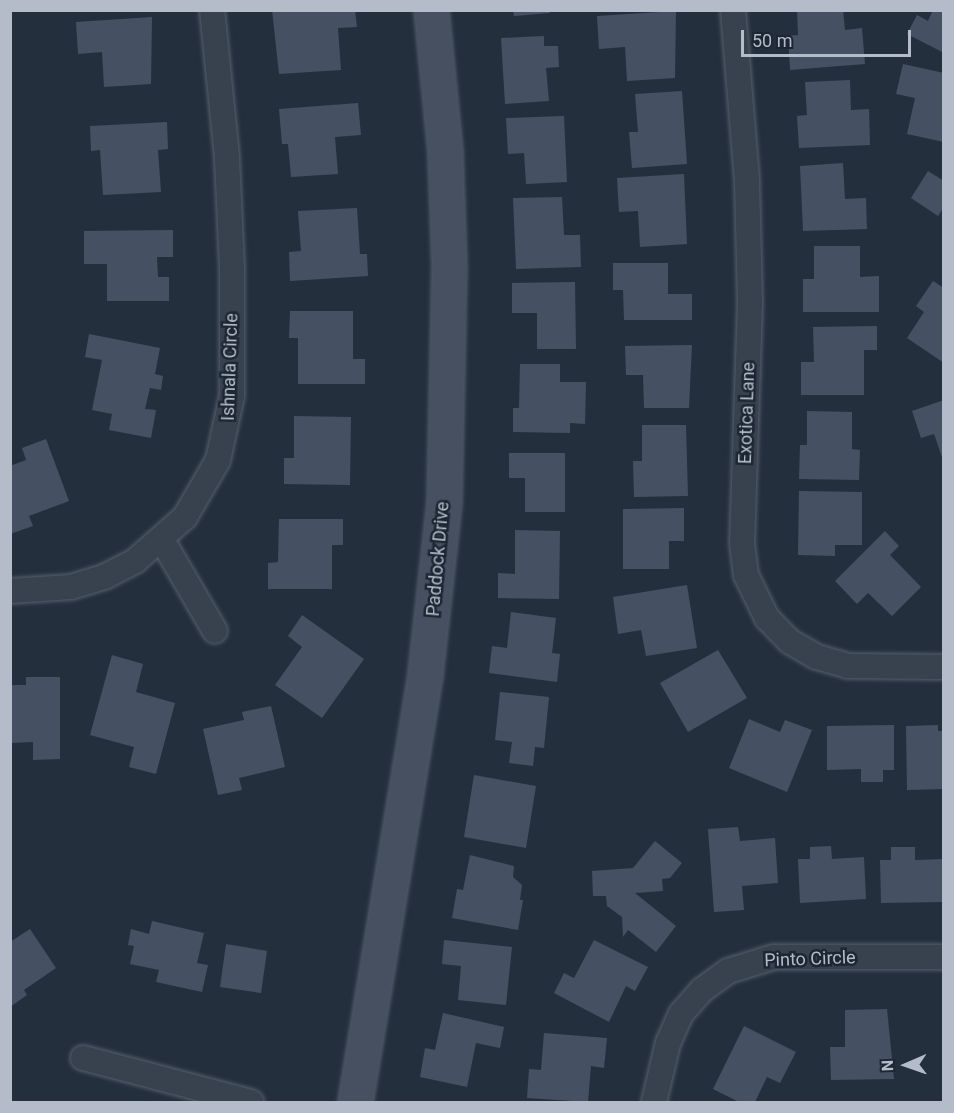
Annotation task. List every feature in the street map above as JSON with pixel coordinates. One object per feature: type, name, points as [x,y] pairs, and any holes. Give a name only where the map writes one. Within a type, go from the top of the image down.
[{"type":"street","name":"Ishnala Circle","points":[[10,591],[71,587],[106,576],[162,540],[204,490],[228,428],[231,395],[232,268],[227,157],[212,10]]},
{"type":"street","name":"Paddock Drive","points":[[355,1102],[425,674],[444,501],[449,268],[445,152],[431,10]]},
{"type":"street","name":"Exotica Lane","points":[[733,10],[747,181],[750,303],[742,543],[746,575],[767,618],[789,641],[817,657],[848,666],[944,667]]},
{"type":"street","points":[[162,540],[215,631]]},
{"type":"street","name":"Pinto Circle","points":[[654,1102],[668,1043],[681,1014],[702,990],[728,971],[774,957],[944,957]]},
{"type":"street","points":[[83,1058],[251,1102]]},
{"type":"building","points":[[272,10],[355,10],[357,27],[338,28],[341,70],[279,74]]},
{"type":"building","points":[[513,10],[549,10],[550,13],[514,16]]},
{"type":"building","points":[[797,10],[843,10],[845,30],[862,28],[865,64],[790,70],[788,36],[798,35]]},
{"type":"building","points":[[933,10],[944,10],[944,53],[907,34],[917,15],[928,21]]},
{"type":"building","points":[[676,11],[675,78],[627,81],[625,47],[599,49],[597,16]]},
{"type":"building","points":[[152,17],[151,84],[104,87],[102,52],[78,54],[76,22]]},
{"type":"building","points":[[544,36],[544,46],[558,46],[559,67],[546,68],[549,101],[505,104],[501,38]]},
{"type":"building","points":[[903,64],[944,73],[944,142],[907,134],[915,98],[896,94]]},
{"type":"building","points":[[850,80],[851,110],[869,109],[870,145],[799,148],[797,116],[807,115],[805,82]]},
{"type":"building","points":[[682,91],[687,164],[632,168],[629,132],[638,132],[635,94]]},
{"type":"building","points":[[358,103],[361,135],[335,137],[338,174],[291,177],[288,144],[282,144],[279,109]]},
{"type":"building","points":[[564,116],[567,182],[526,184],[524,153],[508,154],[506,118]]},
{"type":"building","points":[[167,122],[168,149],[158,150],[161,192],[103,195],[100,150],[91,151],[90,126]]},
{"type":"building","points":[[843,163],[845,199],[866,198],[867,229],[803,231],[800,166]]},
{"type":"building","points":[[928,171],[944,181],[944,207],[938,216],[911,198]]},
{"type":"building","points":[[684,174],[687,244],[640,247],[638,211],[619,212],[617,178]]},
{"type":"building","points":[[562,197],[564,235],[580,235],[581,267],[516,269],[513,198]]},
{"type":"building","points":[[357,208],[360,254],[367,254],[368,276],[290,281],[289,252],[301,251],[298,211]]},
{"type":"building","points":[[173,230],[173,257],[157,257],[158,277],[169,277],[169,301],[107,301],[107,264],[84,264],[84,231]]},
{"type":"building","points":[[814,246],[860,246],[860,277],[879,276],[879,312],[803,312],[803,279],[814,279]]},
{"type":"building","points":[[613,263],[668,263],[668,294],[692,294],[692,320],[624,320],[623,290],[613,290]]},
{"type":"building","points":[[933,281],[944,288],[944,363],[907,338],[924,312],[916,306]]},
{"type":"building","points":[[575,282],[576,349],[537,349],[537,313],[512,313],[512,283]]},
{"type":"building","points":[[290,311],[353,311],[353,359],[365,359],[365,384],[298,384],[298,338],[289,338]]},
{"type":"building","points":[[877,326],[877,350],[864,350],[864,395],[801,395],[801,362],[814,362],[813,327]]},
{"type":"building","points":[[89,334],[160,348],[155,374],[163,376],[161,390],[150,388],[145,409],[156,410],[151,438],[109,430],[112,414],[92,410],[102,360],[85,357]]},
{"type":"building","points":[[692,345],[689,408],[644,408],[643,375],[626,375],[625,346]]},
{"type":"building","points":[[520,364],[560,364],[560,382],[586,382],[585,424],[570,423],[570,433],[513,432],[513,408],[519,408]]},
{"type":"building","points":[[944,400],[943,460],[934,434],[921,438],[912,411]]},
{"type":"building","points":[[807,411],[852,412],[852,449],[860,450],[859,480],[799,479],[800,445],[807,445]]},
{"type":"building","points":[[294,416],[351,417],[350,485],[284,484],[284,458],[294,458]]},
{"type":"building","points":[[642,425],[686,425],[688,496],[634,497],[633,461],[642,461]]},
{"type":"building","points":[[46,439],[69,501],[29,516],[33,526],[10,534],[10,466],[26,460],[22,448]]},
{"type":"building","points":[[509,453],[565,453],[565,512],[525,512],[525,478],[509,478]]},
{"type":"building","points":[[799,491],[862,492],[862,545],[835,545],[835,556],[798,555]]},
{"type":"building","points":[[684,508],[684,541],[669,541],[669,569],[623,569],[623,509]]},
{"type":"building","points":[[279,519],[343,519],[343,545],[332,545],[332,589],[268,589],[268,563],[278,562]]},
{"type":"building","points":[[515,530],[560,531],[559,599],[498,598],[498,573],[515,574]]},
{"type":"building","points":[[885,531],[899,546],[890,555],[921,587],[892,616],[868,593],[857,604],[835,581]]},
{"type":"building","points":[[687,585],[697,648],[646,656],[641,630],[618,634],[613,597]]},
{"type":"building","points":[[511,612],[556,618],[552,653],[560,654],[557,682],[489,673],[492,646],[507,648]]},
{"type":"building","points":[[302,615],[364,659],[322,718],[275,685],[302,647],[288,636]]},
{"type":"building","points":[[718,650],[747,698],[688,732],[660,683]]},
{"type":"building","points":[[112,655],[143,664],[136,692],[175,703],[156,774],[129,767],[134,747],[90,735]]},
{"type":"building","points":[[26,677],[60,677],[60,759],[33,760],[33,742],[10,743],[10,685],[26,685]]},
{"type":"building","points":[[500,692],[549,697],[544,748],[535,747],[533,766],[509,763],[512,742],[495,740]]},
{"type":"building","points":[[271,706],[285,767],[239,778],[242,790],[218,795],[203,729],[244,720],[242,712]]},
{"type":"building","points":[[749,719],[780,732],[785,720],[812,730],[787,792],[729,768]]},
{"type":"building","points":[[894,725],[894,770],[883,770],[883,782],[861,782],[861,769],[827,770],[827,726]]},
{"type":"building","points":[[938,725],[938,731],[944,731],[943,789],[907,790],[906,726]]},
{"type":"building","points":[[474,775],[536,786],[526,848],[464,837]]},
{"type":"building","points":[[738,827],[740,841],[775,838],[778,883],[742,886],[744,910],[714,912],[708,829]]},
{"type":"building","points":[[655,841],[682,863],[670,878],[662,879],[663,891],[635,893],[676,926],[656,952],[628,930],[623,937],[622,917],[607,906],[606,896],[593,896],[592,871],[633,868]]},
{"type":"building","points":[[831,846],[832,859],[864,857],[866,899],[800,903],[798,859],[810,859],[810,847]]},
{"type":"building","points":[[891,847],[915,847],[915,860],[944,859],[944,902],[881,903],[880,860],[891,860]]},
{"type":"building","points":[[470,855],[514,866],[513,877],[522,885],[520,900],[523,900],[518,930],[452,918],[457,889],[463,890]]},
{"type":"building","points":[[152,921],[204,933],[197,963],[208,965],[202,992],[156,982],[159,970],[130,964],[134,946],[128,945],[131,929],[149,934]]},
{"type":"building","points":[[30,929],[56,968],[24,990],[27,995],[10,1007],[10,942]]},
{"type":"building","points":[[444,940],[512,947],[506,1005],[458,1000],[461,966],[442,964]]},
{"type":"building","points":[[594,940],[648,967],[635,991],[626,986],[609,1022],[554,993],[564,973],[574,978]]},
{"type":"building","points":[[226,944],[267,951],[261,993],[220,987]]},
{"type":"building","points":[[887,1009],[894,1079],[831,1080],[830,1047],[845,1047],[845,1010]]},
{"type":"building","points":[[443,1013],[504,1027],[500,1048],[476,1043],[467,1087],[420,1077],[425,1048],[435,1050]]},
{"type":"building","points":[[744,1026],[796,1052],[780,1083],[767,1077],[755,1102],[739,1102],[713,1089]]},
{"type":"building","points":[[544,1033],[607,1038],[604,1068],[591,1066],[588,1102],[527,1098],[529,1069],[541,1070]]}]
